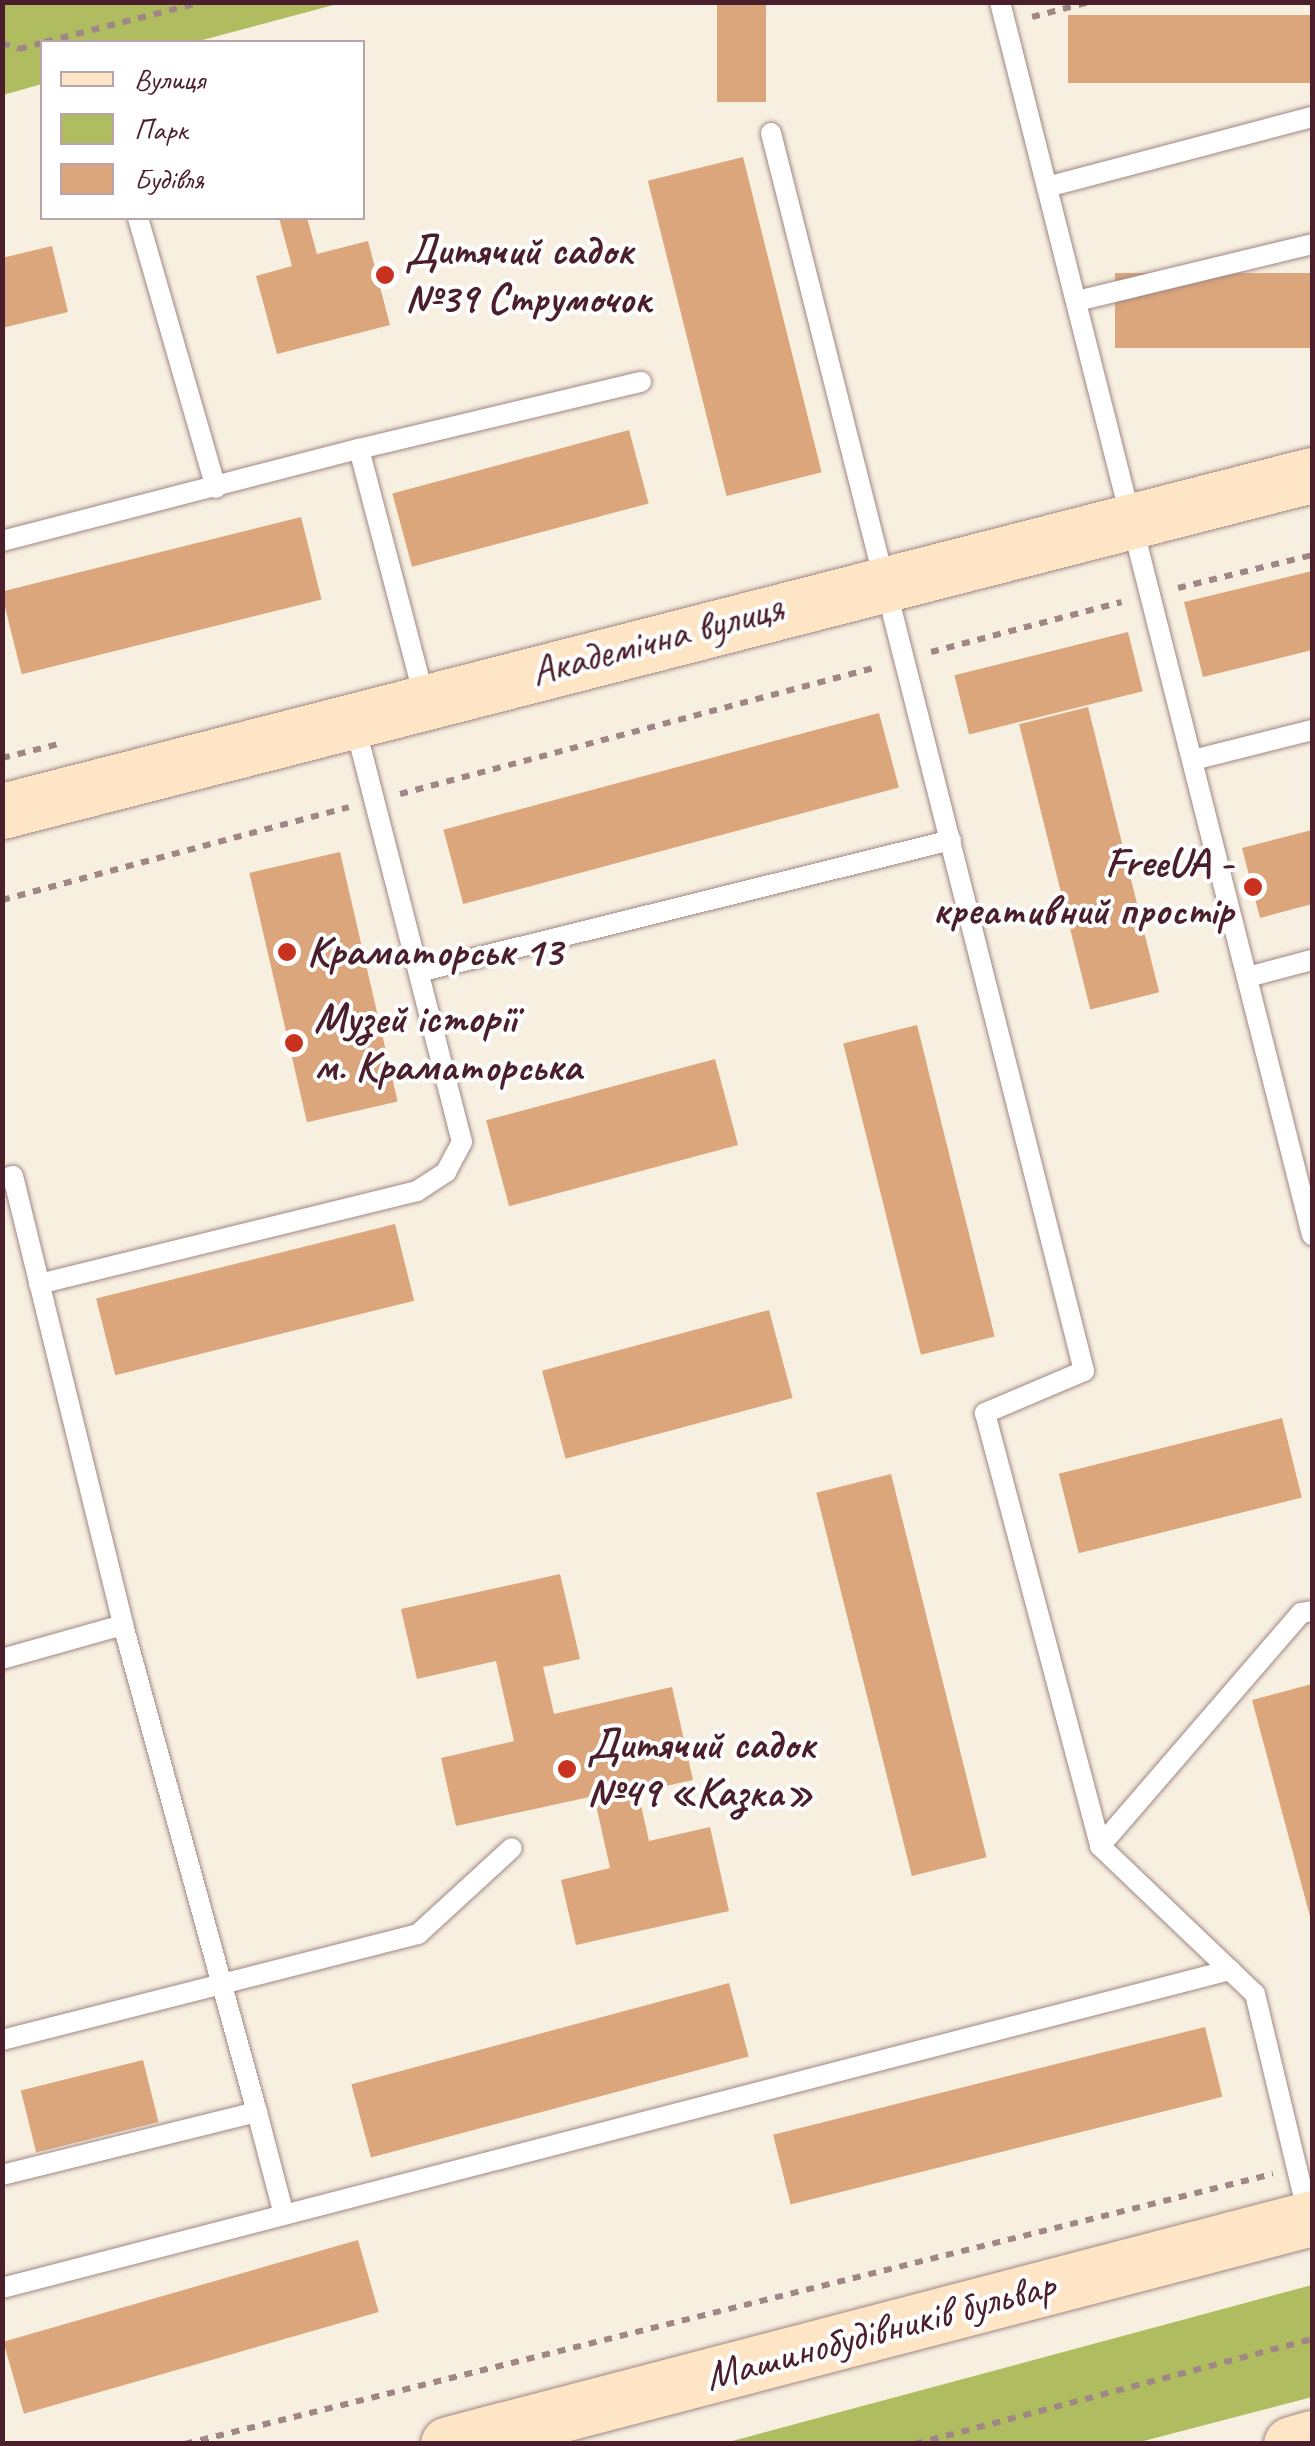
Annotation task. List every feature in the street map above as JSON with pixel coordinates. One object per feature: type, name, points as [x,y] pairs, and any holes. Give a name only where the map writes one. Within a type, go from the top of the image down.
[{"type":"street","name":"Академічна вулиця","points":[[2,810],[1312,475]]},
{"type":"street","name":"Машинобудівників бульвар","points":[[448,2444],[1306,2202]]},
{"type":"street","points":[[1290,2444],[1312,2438]]},
{"type":"lane","points":[[1000,2],[1312,1234]]},
{"type":"lane","points":[[1046,187],[1312,117]]},
{"type":"lane","points":[[771,134],[1084,1371],[985,1413],[1100,1846],[1255,1994],[1306,2202]]},
{"type":"lane","points":[[139,220],[216,488]]},
{"type":"lane","points":[[1078,302],[1312,244]]},
{"type":"lane","points":[[2,541],[359,449],[641,382]]},
{"type":"lane","points":[[359,449],[426,700]]},
{"type":"lane","points":[[39,1284],[417,1191],[446,1172],[462,1142],[354,719]]},
{"type":"lane","points":[[1192,760],[1312,730]]},
{"type":"lane","points":[[419,972],[951,840]]},
{"type":"lane","points":[[1248,977],[1312,960]]},
{"type":"lane","points":[[2,1179],[13,1176],[123,1625],[227,1983],[284,2215]]},
{"type":"lane","points":[[1100,1846],[1302,1613],[1312,1611]]},
{"type":"lane","points":[[2,1659],[123,1625]]},
{"type":"lane","points":[[2,2040],[418,1934],[512,1848]]},
{"type":"lane","points":[[2,2288],[1230,1970]]},
{"type":"lane","points":[[2,2175],[258,2112]]},
{"type":"path","points":[[56,40],[202,2]]},
{"type":"path","points":[[1005,24],[1089,2]]},
{"type":"path","points":[[2,43],[19,49],[40,44]]},
{"type":"path","points":[[2,900],[1312,554]]},
{"type":"path","points":[[186,2444],[1306,2202]]},
{"type":"path","points":[[915,2444],[1312,2339]]},
{"type":"green space","points":[[3,2],[341,2],[202,40],[40,40],[40,85],[3,95]]},
{"type":"green space","points":[[1312,2285],[1312,2397],[1136,2443],[725,2443]]},
{"type":"building","points":[[717,2],[766,2],[766,102],[717,102]]},
{"type":"building","points":[[1068,15],[1312,15],[1312,83],[1068,83]]},
{"type":"building","points":[[743,157],[822,472],[727,496],[648,181]]},
{"type":"building","points":[[280,220],[308,220],[317,254],[368,241],[390,325],[277,354],[256,276],[292,266]]},
{"type":"building","points":[[52,246],[68,312],[2,328],[2,258]]},
{"type":"building","points":[[1115,273],[1312,273],[1312,348],[1115,348]]},
{"type":"building","points":[[629,430],[649,503],[412,567],[392,493]]},
{"type":"building","points":[[301,517],[322,599],[22,674],[2,592]]},
{"type":"building","points":[[1312,571],[1312,650],[1203,677],[1184,602]]},
{"type":"building","points":[[1128,632],[1143,691],[969,734],[954,675]]},
{"type":"building","points":[[1088,707],[1159,992],[1090,1009],[1019,724]]},
{"type":"building","points":[[879,713],[899,787],[463,904],[443,830]]},
{"type":"building","points":[[1312,830],[1312,904],[1260,918],[1242,848]]},
{"type":"building","points":[[340,852],[398,1101],[307,1122],[249,873]]},
{"type":"building","points":[[917,1025],[995,1336],[921,1355],[843,1043]]},
{"type":"building","points":[[715,1059],[738,1145],[509,1206],[486,1120]]},
{"type":"building","points":[[395,1224],[414,1301],[115,1375],[96,1299]]},
{"type":"building","points":[[769,1310],[793,1398],[566,1459],[542,1371]]},
{"type":"building","points":[[1282,1418],[1302,1498],[1079,1553],[1059,1474]]},
{"type":"building","points":[[891,1474],[987,1857],[912,1876],[816,1493]]},
{"type":"building","name":"Дитячий садок №49 «Казка»","points":[[560,1574],[580,1659],[543,1667],[554,1714],[672,1687],[693,1780],[638,1792],[649,1841],[710,1827],[729,1911],[576,1945],[561,1880],[610,1868],[594,1796],[456,1826],[441,1758],[514,1741],[496,1661],[417,1679],[401,1609]]},
{"type":"building","points":[[1312,1684],[1312,1919],[1311,1920],[1252,1700]]},
{"type":"building","points":[[729,1983],[749,2056],[371,2158],[351,2084]]},
{"type":"building","points":[[1205,2027],[1222,2097],[791,2205],[773,2135]]},
{"type":"building","points":[[143,2060],[158,2122],[36,2153],[21,2090]]},
{"type":"building","points":[[358,2240],[379,2312],[24,2414],[3,2342]]},
{"type":"place","name":"Дитячий садок №39 Струмочок","points":[[385,275]]},
{"type":"place","name":"FreeUA - креативний простір","points":[[1253,887]]},
{"type":"place","name":"Краматорськ 13","points":[[287,952]]},
{"type":"place","name":"Музей історії м. Краматорська","points":[[294,1043]]},
{"type":"place","name":"Дитячий садок №49 «Казка»","points":[[567,1769]]}]
